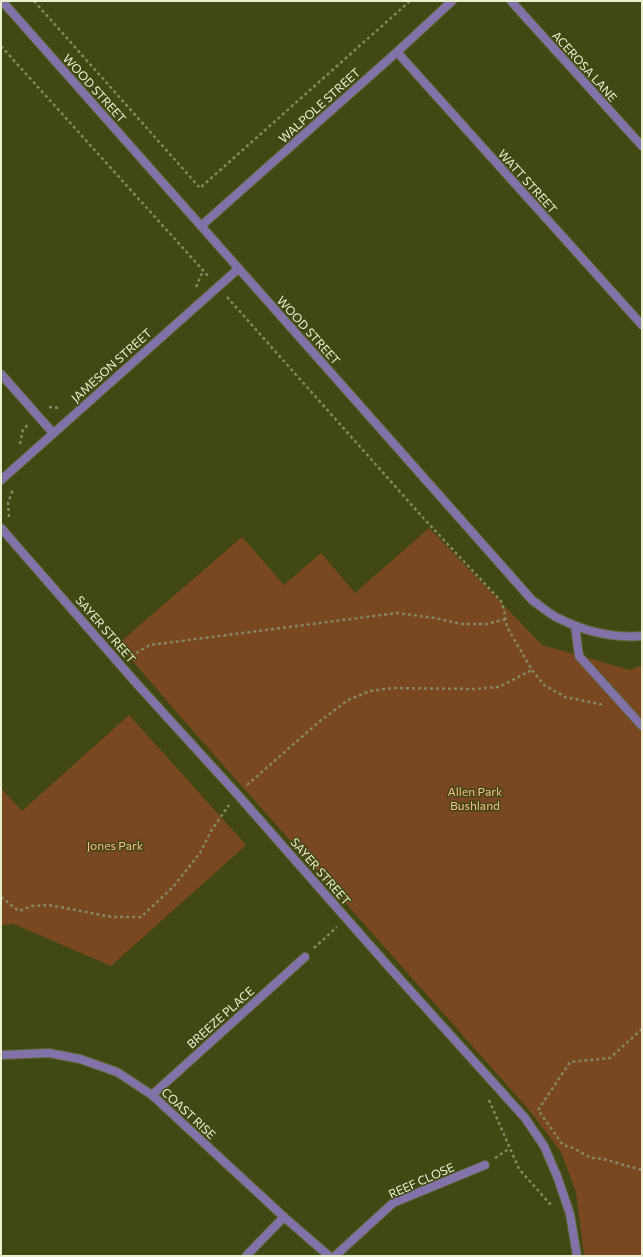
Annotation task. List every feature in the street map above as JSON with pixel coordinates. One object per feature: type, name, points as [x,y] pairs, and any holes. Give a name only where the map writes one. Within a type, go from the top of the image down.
[{"type":"street","name":"WOOD STREET","points":[[2,1],[532,600],[559,619],[590,631],[624,637],[642,636]]},
{"type":"street","name":"WALPOLE STREET","points":[[201,226],[397,52],[452,1]]},
{"type":"street","name":"ACEROSA LANE","points":[[511,1],[642,146]]},
{"type":"street","name":"WATT STREET","points":[[397,52],[642,326]]},
{"type":"street","name":"JAMESON STREET","points":[[1,480],[238,268]]},
{"type":"street","points":[[1,374],[53,433]]},
{"type":"street","name":"SAYER STREET","points":[[1,528],[525,1118],[544,1146],[557,1176],[570,1214],[576,1256]]},
{"type":"street","points":[[576,626],[579,656],[642,726]]},
{"type":"street","name":"BREEZE PLACE","points":[[152,1095],[305,957]]},
{"type":"street","name":"COAST RISE","points":[[1,1055],[49,1053],[80,1059],[117,1072],[152,1095],[330,1256]]},
{"type":"street","name":"REEF CLOSE","points":[[335,1256],[393,1203],[485,1165]]},
{"type":"street","points":[[246,1256],[284,1216]]},
{"type":"path","points":[[34,1],[200,188],[410,1]]},
{"type":"path","points":[[1,46],[426,521],[501,601],[507,627],[532,670],[544,686],[565,697],[598,704],[625,707]]},
{"type":"path","points":[[194,292],[203,271]]},
{"type":"path","points":[[28,456],[20,445],[23,429],[47,407],[63,409]]},
{"type":"path","points":[[13,524],[10,517],[8,503],[14,487]]},
{"type":"path","points":[[129,658],[150,645],[397,613],[435,618],[461,624],[487,624],[506,619]]},
{"type":"path","points":[[237,794],[320,721],[348,700],[370,691],[392,688],[474,690],[499,687],[532,670]]},
{"type":"path","points":[[1,897],[19,911],[32,906],[49,905],[87,914],[112,917],[141,917],[173,887],[200,853],[211,831],[230,804],[225,800]]},
{"type":"path","points":[[305,957],[339,926]]},
{"type":"path","points":[[642,1028],[610,1058],[570,1062],[538,1110],[563,1145],[573,1148],[591,1158],[603,1159],[642,1170]]},
{"type":"path","points":[[486,1094],[519,1169],[555,1209]]},
{"type":"green space","name":"Allen Park Bushland","points":[[429,528],[542,645],[630,670],[642,665],[642,1256],[584,1256],[576,1192],[561,1152],[529,1110],[186,723],[118,644],[242,537],[284,585],[321,553],[355,593]]},
{"type":"green space","name":"Jones Park","points":[[129,715],[246,845],[111,966],[14,924],[1,925],[1,788],[22,811]]}]
